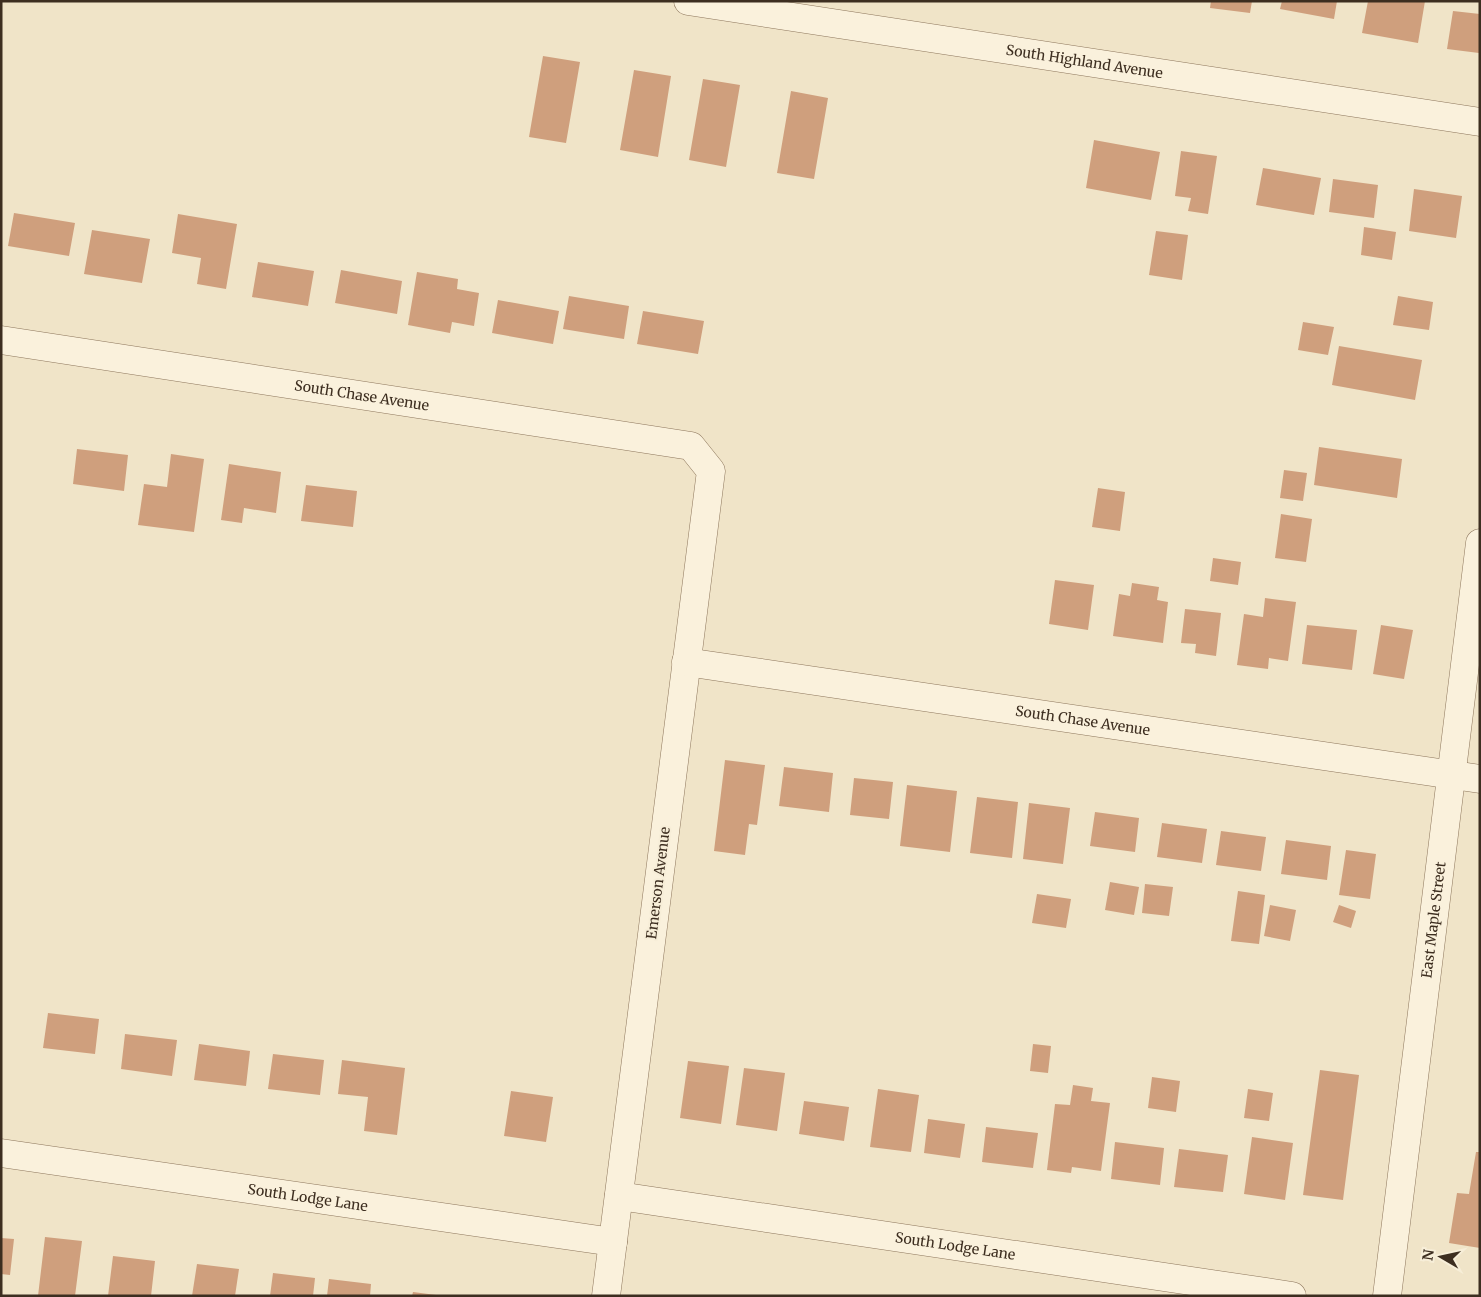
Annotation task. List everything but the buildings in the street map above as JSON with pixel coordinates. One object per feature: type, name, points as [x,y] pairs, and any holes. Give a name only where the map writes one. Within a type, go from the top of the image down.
[{"type":"street","name":"South Highland Avenue","points":[[688,1],[1480,122]]},
{"type":"street","name":"South Chase Avenue","points":[[1,340],[690,446],[710,471]]},
{"type":"street","name":"Emerson Avenue","points":[[606,1296],[710,471]]},
{"type":"street","name":"East Maple Street","points":[[1387,1296],[1480,543]]},
{"type":"street","name":"South Chase Avenue","points":[[686,662],[1480,779]]},
{"type":"street","name":"South Lodge Lane","points":[[1,1153],[613,1242]]},
{"type":"street","name":"South Lodge Lane","points":[[619,1196],[1292,1296]]}]
